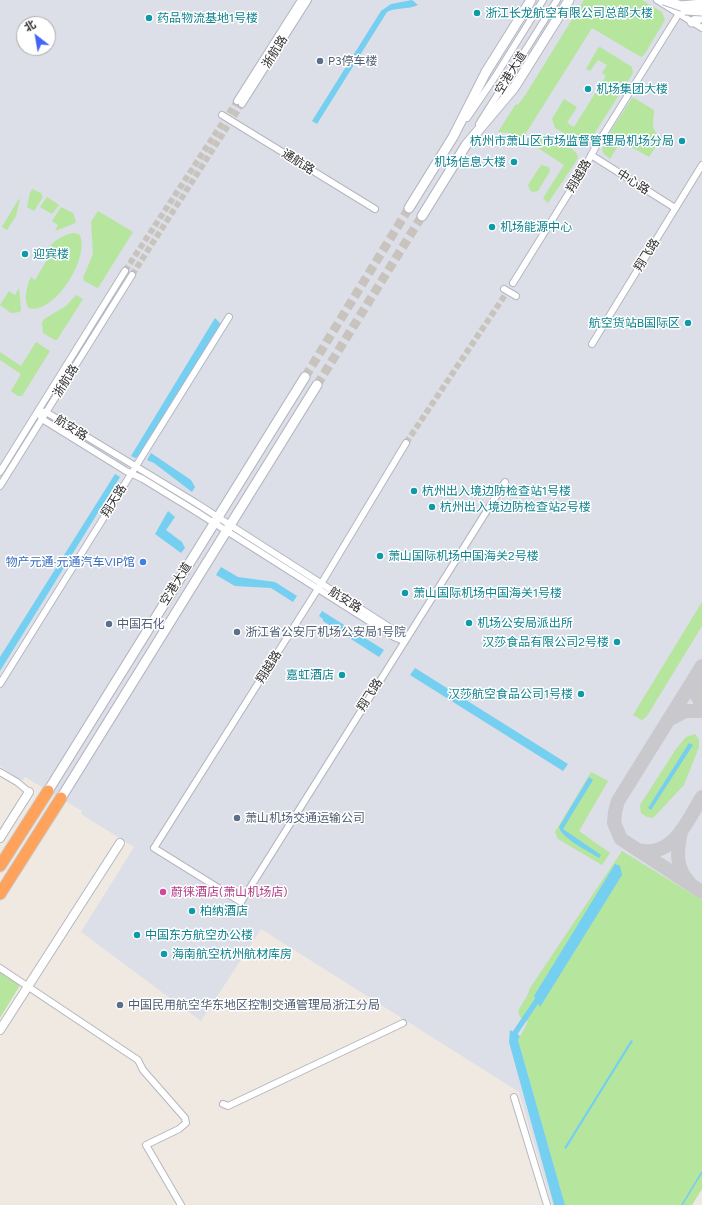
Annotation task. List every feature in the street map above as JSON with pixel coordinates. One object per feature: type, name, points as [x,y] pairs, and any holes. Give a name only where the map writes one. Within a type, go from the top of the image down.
[{"type":"highway","points":[[0,866],[48,791]]},
{"type":"highway","points":[[0,894],[61,798]]},
{"type":"main road","name":"空港大道","points":[[409,208],[453,137],[486,72],[531,0]]},
{"type":"main road","name":"空港大道","points":[[422,216],[466,145],[514,88],[569,0]]},
{"type":"main road","points":[[664,0],[702,4]]},
{"type":"main road","points":[[681,11],[700,0]]},
{"type":"main road","points":[[672,2],[684,10],[700,17]]},
{"type":"main road","name":"空港大道","points":[[48,791],[304,377]]},
{"type":"main road","name":"空港大道","points":[[61,798],[317,385]]},
{"type":"street","name":"浙航路","points":[[301,0],[240,102],[308,0]]},
{"type":"street","name":"空港大道","points":[[453,137],[495,77],[543,0]]},
{"type":"street","name":"空港大道","points":[[466,145],[557,0]]},
{"type":"street","points":[[657,0],[681,11],[700,17],[702,28]]},
{"type":"street","points":[[672,2],[681,11]]},
{"type":"street","name":"翔越路","points":[[513,283],[681,11]]},
{"type":"street","name":"通航路","points":[[222,115],[375,209]]},
{"type":"street","name":"中心路","points":[[591,155],[675,208]]},
{"type":"street","name":"翔飞路","points":[[592,344],[702,166]]},
{"type":"street","name":"浙航路","points":[[0,472],[125,271]]},
{"type":"street","name":"浙航路","points":[[0,486],[132,275]]},
{"type":"street","points":[[504,289],[516,296]]},
{"type":"street","name":"翔天路","points":[[0,684],[228,317]]},
{"type":"street","name":"航安路","points":[[38,411],[46,412],[136,466],[228,529],[319,587],[396,632],[404,640]]},
{"type":"street","name":"航安路","points":[[38,411],[42,419],[131,474],[143,479],[216,521]]},
{"type":"street","name":"翔越路","points":[[235,899],[154,848],[319,587],[406,443]]},
{"type":"street","name":"翔飞路","points":[[235,899],[241,902],[404,640],[505,482]]},
{"type":"street","points":[[0,772],[17,782],[29,792],[0,838]]},
{"type":"street","points":[[0,1030],[120,843]]},
{"type":"street","points":[[0,968],[138,1060],[143,1070],[185,1118],[186,1123],[179,1129],[146,1145],[181,1205]]},
{"type":"street","points":[[222,1104],[228,1106],[403,1023]]},
{"type":"street","points":[[514,1097],[547,1205]]},
{"type":"shaded area","points":[[0,0],[702,0],[702,1189],[692,1205],[552,1205],[519,1092],[261,929],[201,1021],[81,932],[134,847],[81,814],[82,811],[25,777],[22,781],[0,766]]},
{"type":"green space","points":[[584,0],[642,0],[662,12],[665,20],[644,55],[641,57],[592,28],[521,141],[508,133],[498,132],[516,104],[518,105],[526,94]]},
{"type":"green space","points":[[600,47],[632,67],[633,73],[589,142],[580,143],[555,128],[552,119],[564,99],[577,107],[567,123],[574,127],[606,76],[602,73],[607,65],[598,60],[590,71],[586,69]]},
{"type":"green space","points":[[632,98],[654,110],[654,128],[661,138],[649,157],[621,141],[610,159],[603,153],[602,145]]},
{"type":"green space","points":[[546,135],[564,143],[578,156],[577,160],[548,203],[543,198],[564,165],[535,146],[541,136]]},
{"type":"green space","points":[[541,165],[549,167],[550,171],[538,191],[532,192],[528,185]]},
{"type":"green space","points":[[32,189],[41,193],[43,197],[34,211],[27,207]]},
{"type":"green space","points":[[47,197],[59,205],[52,214],[40,207]]},
{"type":"green space","points":[[20,199],[16,216],[7,230],[2,227]]},
{"type":"green space","points":[[61,207],[73,213],[76,222],[55,231],[58,225],[52,221]]},
{"type":"green space","points":[[98,211],[133,232],[98,288],[84,281],[83,278],[93,254],[91,222]]},
{"type":"green space","points":[[73,233],[79,234],[82,244],[80,256],[68,282],[59,294],[49,303],[39,308],[29,308],[26,297],[28,284],[31,277],[35,280],[53,250],[49,247],[51,244],[63,236]]},
{"type":"green space","points":[[19,288],[21,309],[20,312],[11,313],[0,305],[9,291],[15,295]]},
{"type":"green space","points":[[76,295],[83,299],[57,340],[43,333],[42,323],[44,319],[66,306]]},
{"type":"green space","points":[[36,342],[50,351],[22,396],[18,396],[11,391],[21,374],[0,360],[0,352],[21,366]]},
{"type":"green space","points":[[702,602],[702,626],[647,716],[642,720],[633,715]]},
{"type":"green space","points":[[695,734],[699,740],[699,747],[684,785],[653,818],[647,817],[641,813],[640,805],[676,749],[686,737]]},
{"type":"green space","points":[[591,772],[608,781],[579,831],[610,853],[602,865],[558,839],[555,832]]},
{"type":"green space","points":[[622,851],[702,900],[702,1189],[692,1205],[565,1205],[518,1040],[528,1022],[520,1017],[518,1011],[530,988]]},
{"type":"green space","points":[[0,971],[19,983],[19,987],[0,1018]]},
{"type":"water","points":[[412,0],[418,5],[410,8],[390,10],[387,12],[317,124],[312,121],[381,11],[391,4]]},
{"type":"water","points":[[215,318],[221,324],[139,456],[135,458],[131,456]]},
{"type":"water","points":[[151,453],[191,480],[195,487],[192,492],[154,463],[147,460]]},
{"type":"water","points":[[115,474],[120,477],[0,671],[0,657]]},
{"type":"water","points":[[168,511],[175,517],[166,530],[182,542],[185,548],[181,553],[155,534]]},
{"type":"water","points":[[221,567],[238,577],[275,582],[297,596],[293,602],[271,588],[235,586],[216,575]]},
{"type":"water","points":[[322,611],[384,650],[379,657],[323,621],[323,619],[319,616]]},
{"type":"water","points":[[415,668],[568,764],[563,771],[410,675]]},
{"type":"water","points":[[689,743],[693,745],[651,810],[648,808]]},
{"type":"water","points":[[589,777],[593,780],[563,829],[601,855],[599,858],[570,840],[565,836],[559,827]]},
{"type":"water","points":[[615,864],[620,866],[622,875],[540,1007],[534,996]]},
{"type":"water","points":[[510,1030],[520,1036],[518,1040],[565,1205],[554,1205],[509,1042]]},
{"type":"water","points":[[631,1040],[633,1041],[566,1149],[564,1148]]},
{"type":"waterway","points":[[515,1039],[515,1033],[540,996]]},
{"type":"waterway","points":[[682,1205],[702,1172]]},
{"type":"taxiway","points":[[702,666],[618,801],[614,823],[621,839],[702,892]]},
{"type":"taxiway","points":[[698,674],[696,694],[702,705]]},
{"type":"taxiway","points":[[670,719],[685,711],[702,711]]},
{"type":"taxiway","points":[[638,850],[650,851],[661,849],[670,844],[678,836],[702,797]]},
{"type":"taxiway","points":[[681,832],[678,852],[679,865],[684,877],[689,882]]},
{"type":"tunnel","points":[[125,271],[237,101]]},
{"type":"tunnel","points":[[132,275],[242,104]]},
{"type":"tunnel","points":[[305,377],[409,208]]},
{"type":"tunnel","points":[[317,385],[422,216]]},
{"type":"tunnel","points":[[406,443],[513,283]]},
{"type":"place","name":"浙江长龙航空有限公司总部大楼","points":[[477,13]]},
{"type":"place","name":"药品物流基地1号楼","points":[[149,18]]},
{"type":"place","name":"P3停车楼","points":[[320,61]]},
{"type":"place","name":"机场集团大楼","points":[[588,89]]},
{"type":"place","name":"杭州市萧山区市场监督管理局机场分局","points":[[682,141]]},
{"type":"place","name":"机场信息大楼","points":[[514,162]]},
{"type":"place","name":"机场能源中心","points":[[492,227]]},
{"type":"place","name":"迎宾楼","points":[[25,254]]},
{"type":"place","name":"航空货站B国际区","points":[[688,323]]},
{"type":"place","name":"杭州出入境边防检查站1号楼","points":[[414,491]]},
{"type":"place","name":"杭州出入境边防检查站2号楼","points":[[432,507]]},
{"type":"place","name":"萧山国际机场中国海关2号楼","points":[[380,556]]},
{"type":"place","name":"物产元通·元通汽车VIP馆","points":[[143,562]]},
{"type":"place","name":"萧山国际机场中国海关1号楼","points":[[405,593]]},
{"type":"place","name":"机场公安局派出所","points":[[469,623]]},
{"type":"place","name":"中国石化","points":[[109,624]]},
{"type":"place","name":"浙江省公安厅机场公安局1号院","points":[[237,632]]},
{"type":"place","name":"汉莎食品有限公司2号楼","points":[[617,642]]},
{"type":"place","name":"嘉虹酒店","points":[[342,675]]},
{"type":"place","name":"汉莎航空食品公司1号楼","points":[[581,694]]},
{"type":"place","name":"萧山机场交通运输公司","points":[[237,818]]},
{"type":"place","name":"蔚徕酒店(萧山机场店)","points":[[163,892]]},
{"type":"place","name":"柏纳酒店","points":[[192,911]]},
{"type":"place","name":"中国东方航空办公楼","points":[[137,935]]},
{"type":"place","name":"海南航空杭州航材库房","points":[[164,954]]},
{"type":"place","name":"中国民用航空华东地区控制交通管理局浙江分局","points":[[120,1005]]}]
